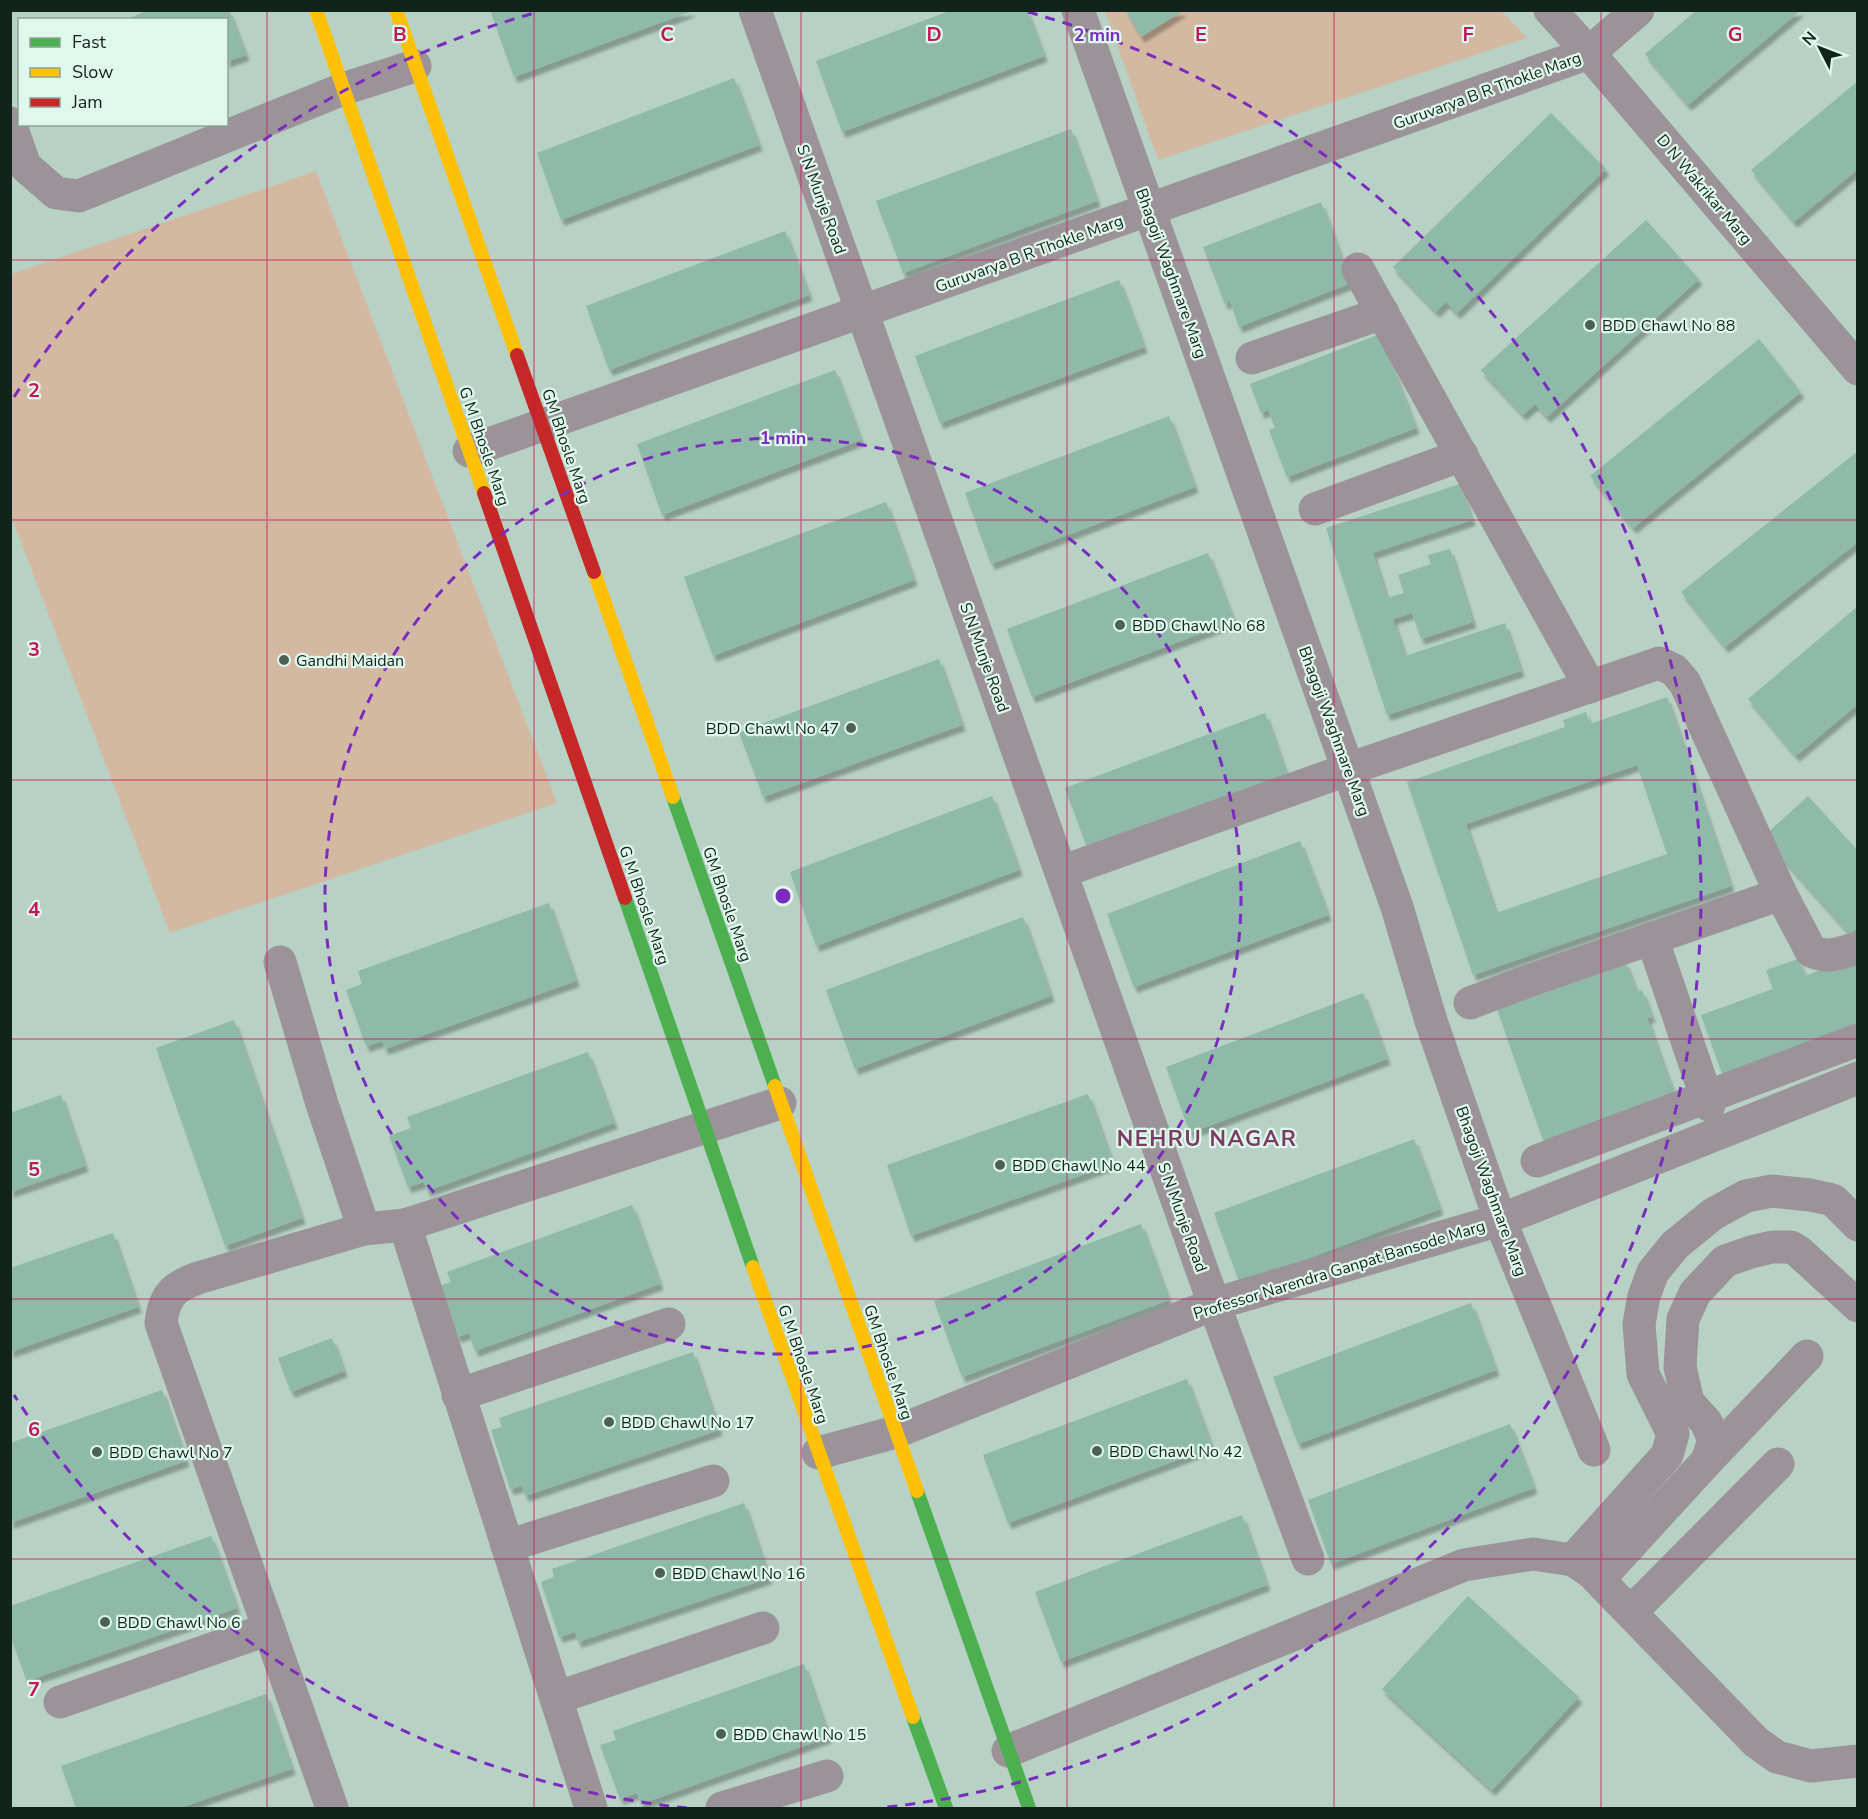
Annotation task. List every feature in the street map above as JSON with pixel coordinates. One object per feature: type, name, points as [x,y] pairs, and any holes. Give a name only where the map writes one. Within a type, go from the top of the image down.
[{"type":"main road","name":"G M Bhosle Marg","points":[[316,10],[818,1453],[946,1809]]},
{"type":"main road","name":"GM Bhosle Marg","points":[[396,10],[1029,1809]]},
{"type":"street","name":"S N Munje Road","points":[[755,10],[1214,1304],[1308,1559]]},
{"type":"street","name":"Bhagoji Waghmare Marg","points":[[1078,10],[1397,907],[1431,1021],[1500,1220],[1594,1450]]},
{"type":"street","name":"D N Wakrikar Marg","points":[[1550,10],[1857,369]]},
{"type":"street","points":[[1589,53],[1638,10]]},
{"type":"street","name":"Guruvarya B R Thokle Marg","points":[[470,451],[1589,53]]},
{"type":"street","points":[[10,123],[25,166],[56,193],[79,196],[343,89],[416,66]]},
{"type":"street","points":[[1358,269],[1590,687]]},
{"type":"street","points":[[1252,358],[1383,313]]},
{"type":"street","points":[[1315,509],[1462,455]]},
{"type":"street","points":[[1061,872],[1659,663],[1674,670],[1685,683],[1781,894],[1810,951],[1830,956],[1857,948]]},
{"type":"street","points":[[1470,1003],[1781,894]]},
{"type":"street","points":[[1652,938],[1708,1101]]},
{"type":"street","points":[[280,962],[322,1104],[364,1229]]},
{"type":"street","points":[[1537,1161],[1708,1101],[1857,1040]]},
{"type":"street","name":"Professor Narendra Ganpat Bansode Marg","points":[[818,1453],[896,1432],[1214,1304],[1500,1220],[1857,1078]]},
{"type":"street","points":[[332,1809],[161,1323],[163,1306],[181,1284],[198,1278],[364,1229],[405,1225],[780,1103]]},
{"type":"street","points":[[1573,1560],[1667,1455],[1673,1434],[1642,1374],[1639,1324],[1644,1296],[1653,1272],[1675,1245],[1713,1214],[1746,1196],[1772,1191],[1833,1200],[1857,1225]]},
{"type":"street","points":[[405,1225],[591,1809]]},
{"type":"street","points":[[1707,1461],[1714,1440],[1706,1422],[1688,1402],[1680,1367],[1683,1319],[1695,1293],[1725,1261],[1750,1252],[1791,1247],[1857,1306]]},
{"type":"street","points":[[458,1395],[669,1324]]},
{"type":"street","points":[[1599,1579],[1807,1356]]},
{"type":"street","points":[[1631,1612],[1778,1464]]},
{"type":"street","points":[[507,1546],[713,1481]]},
{"type":"street","points":[[1008,1751],[1464,1565],[1533,1554],[1573,1560],[1599,1579],[1756,1742],[1777,1757],[1811,1766],[1857,1761]]},
{"type":"street","points":[[556,1698],[763,1628]]},
{"type":"street","points":[[60,1702],[269,1629]]},
{"type":"street","points":[[722,1809],[827,1776]]},
{"type":"shaded area","points":[[1105,11],[1502,11],[1527,38],[1158,160]]},
{"type":"shaded area","name":"Gandhi Maidan","points":[[316,171],[557,803],[170,933],[11,516],[11,274]]},
{"type":"building","points":[[148,10],[229,10],[246,55],[228,61],[228,18],[130,18]]},
{"type":"building","points":[[490,10],[692,10],[692,11],[514,77]]},
{"type":"building","points":[[952,10],[1027,10],[1044,56],[842,132],[816,61]]},
{"type":"building","points":[[1125,10],[1184,10],[1141,37]]},
{"type":"building","points":[[1697,10],[1801,10],[1688,105],[1645,54]]},
{"type":"building","points":[[734,78],[759,145],[561,220],[537,153]]},
{"type":"building","points":[[1858,81],[1858,169],[1794,222],[1751,170]]},
{"type":"building","points":[[1551,113],[1606,169],[1457,313],[1446,302],[1436,312],[1393,267]]},
{"type":"building","points":[[1071,129],[1097,201],[903,273],[876,201]]},
{"type":"building","points":[[1321,202],[1351,283],[1239,327],[1230,301],[1225,304],[1203,247]]},
{"type":"building","name":"BDD Chawl No 88","points":[[1646,220],[1699,279],[1547,417],[1535,404],[1523,415],[1481,370]]},
{"type":"building","points":[[785,231],[809,295],[609,370],[586,306]]},
{"type":"building","points":[[1119,280],[1144,347],[940,423],[915,356]]},
{"type":"building","points":[[1380,334],[1416,428],[1287,477],[1269,430],[1275,428],[1268,410],[1261,413],[1250,384]]},
{"type":"building","points":[[1759,339],[1801,392],[1633,528],[1590,476]]},
{"type":"building","points":[[835,370],[861,440],[662,515],[637,444]]},
{"type":"building","points":[[1169,416],[1195,487],[991,564],[965,493]]},
{"type":"building","points":[[1858,451],[1858,542],[1725,647],[1681,592]]},
{"type":"building","points":[[1460,484],[1472,520],[1373,553],[1387,598],[1404,593],[1398,575],[1431,564],[1428,555],[1450,549],[1473,622],[1421,639],[1412,613],[1393,619],[1405,656],[1505,623],[1521,671],[1387,715],[1326,528]]},
{"type":"building","points":[[886,502],[914,580],[713,656],[684,577]]},
{"type":"building","name":"BDD Chawl No 68","points":[[1208,553],[1234,621],[1032,697],[1007,629]]},
{"type":"building","points":[[1858,606],[1858,704],[1796,756],[1748,699]]},
{"type":"building","name":"BDD Chawl No 47","points":[[939,659],[962,725],[763,797],[739,732]]},
{"type":"building","points":[[1667,697],[1731,886],[1473,975],[1407,782],[1565,727],[1563,720],[1586,712],[1590,724]],"holes":[[[1637,765],[1667,854],[1496,913],[1466,824]]]},
{"type":"building","points":[[1265,713],[1289,781],[1090,856],[1065,788]]},
{"type":"building","points":[[992,796],[1019,870],[816,946],[790,872]]},
{"type":"building","points":[[1808,796],[1858,851],[1858,927],[1850,934],[1763,837]]},
{"type":"building","points":[[1300,841],[1328,915],[1134,987],[1107,914]]},
{"type":"building","points":[[549,903],[576,981],[385,1049],[382,1041],[366,1046],[346,990],[362,984],[358,971]]},
{"type":"building","points":[[1023,917],[1051,996],[855,1069],[826,990]]},
{"type":"building","points":[[1858,956],[1858,1029],[1724,1079],[1701,1015],[1773,989],[1766,970],[1798,959],[1805,976]]},
{"type":"building","points":[[1625,961],[1637,992],[1642,990],[1652,1017],[1647,1018],[1673,1092],[1543,1140],[1497,1009]]},
{"type":"building","points":[[1363,993],[1387,1059],[1190,1133],[1166,1067]]},
{"type":"building","points":[[234,1020],[302,1218],[225,1246],[156,1048]]},
{"type":"building","points":[[588,1052],[614,1123],[427,1191],[424,1182],[408,1187],[389,1136],[411,1128],[407,1117]]},
{"type":"building","name":"BDD Chawl No 44","points":[[1088,1094],[1113,1164],[911,1236],[887,1165]]},
{"type":"building","points":[[61,1095],[85,1166],[10,1192],[10,1113]]},
{"type":"building","points":[[1414,1139],[1440,1209],[1240,1284],[1214,1213]]},
{"type":"building","points":[[632,1205],[660,1284],[475,1351],[469,1333],[457,1337],[439,1286],[451,1282],[447,1272]]},
{"type":"building","points":[[1141,1224],[1169,1300],[962,1377],[934,1301]]},
{"type":"building","points":[[113,1233],[138,1307],[10,1352],[10,1268]]},
{"type":"building","points":[[1471,1303],[1496,1370],[1298,1444],[1273,1377]]},
{"type":"building","points":[[332,1338],[344,1371],[291,1392],[278,1358]]},
{"type":"building","name":"BDD Chawl No 17","points":[[693,1352],[719,1430],[525,1496],[522,1486],[510,1489],[491,1430],[502,1427],[499,1418]]},
{"type":"building","name":"BDD Chawl No 42","points":[[1187,1379],[1212,1447],[1008,1523],[983,1455]]},
{"type":"building","name":"BDD Chawl No 7","points":[[162,1390],[186,1461],[10,1523],[10,1443]]},
{"type":"building","points":[[1510,1424],[1534,1488],[1331,1564],[1308,1500]]},
{"type":"building","name":"BDD Chawl No 16","points":[[744,1503],[769,1578],[578,1642],[575,1632],[559,1637],[541,1582],[554,1577],[552,1569]]},
{"type":"building","points":[[1242,1515],[1267,1585],[1061,1662],[1035,1592]]},
{"type":"building","name":"BDD Chawl No 6","points":[[211,1536],[237,1608],[27,1681],[10,1635],[10,1606]]},
{"type":"building","points":[[1468,1596],[1579,1697],[1492,1790],[1382,1689]]},
{"type":"building","name":"BDD Chawl No 15","points":[[804,1664],[829,1737],[641,1804],[637,1793],[620,1799],[600,1745],[616,1740],[613,1731]]},
{"type":"building","points":[[266,1694],[292,1769],[180,1808],[76,1808],[61,1766]]},
{"type":"traffic: fast","points":[[673,797],[775,1086]]},
{"type":"traffic: fast","points":[[625,898],[753,1267]]},
{"type":"traffic: fast","points":[[917,1491],[1029,1808]]},
{"type":"traffic: fast","points":[[913,1717],[946,1808]]},
{"type":"traffic: slow","points":[[316,10],[484,493]]},
{"type":"traffic: slow","points":[[396,10],[517,355]]},
{"type":"traffic: slow","points":[[594,572],[673,797]]},
{"type":"traffic: slow","points":[[775,1086],[917,1491]]},
{"type":"traffic: slow","points":[[753,1267],[913,1717]]},
{"type":"traffic: jam","points":[[517,355],[594,572]]},
{"type":"traffic: jam","points":[[484,493],[625,898]]},
{"type":"place","name":"BDD Chawl No 88","points":[[1590,325]]},
{"type":"place","name":"BDD Chawl No 68","points":[[1120,625]]},
{"type":"place","name":"Gandhi Maidan","points":[[284,660]]},
{"type":"place","name":"BDD Chawl No 47","points":[[851,728]]},
{"type":"place","name":"BDD Chawl No 44","points":[[1000,1165]]},
{"type":"place","name":"BDD Chawl No 17","points":[[609,1422]]},
{"type":"place","name":"BDD Chawl No 42","points":[[1097,1451]]},
{"type":"place","name":"BDD Chawl No 7","points":[[97,1452]]},
{"type":"place","name":"BDD Chawl No 16","points":[[660,1573]]},
{"type":"place","name":"BDD Chawl No 6","points":[[105,1622]]},
{"type":"place","name":"BDD Chawl No 15","points":[[721,1734]]},
{"type":"district","name":"NEHRU NAGAR","points":[[1207,1138]]}]
